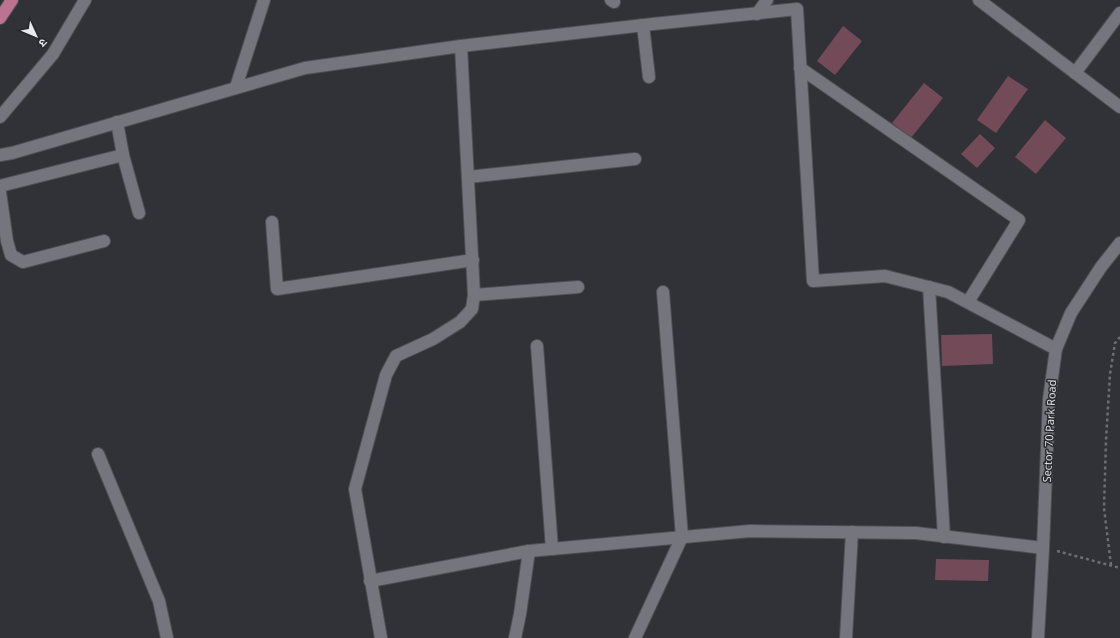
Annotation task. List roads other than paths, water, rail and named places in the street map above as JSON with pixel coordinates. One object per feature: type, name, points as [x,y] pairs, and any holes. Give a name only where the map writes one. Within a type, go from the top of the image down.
[{"type":"main road","points":[[0,18],[12,0]]},
{"type":"street","points":[[0,117],[53,54],[85,0]]},
{"type":"street","points":[[236,87],[264,0]]},
{"type":"street","points":[[757,14],[767,0]]},
{"type":"street","points":[[979,0],[1120,107]]},
{"type":"street","points":[[0,155],[12,153],[306,68],[461,46],[797,9],[813,281],[885,276],[948,292],[1056,349]]},
{"type":"street","points":[[1075,73],[1120,13]]},
{"type":"street","points":[[643,25],[650,76]]},
{"type":"street","points":[[381,638],[355,488],[386,375],[396,356],[433,339],[460,322],[472,308],[474,295],[461,46]]},
{"type":"street","points":[[800,68],[1019,220],[968,302]]},
{"type":"street","points":[[117,122],[123,156],[139,213]]},
{"type":"street","points":[[0,186],[123,156]]},
{"type":"street","points":[[468,177],[635,159]]},
{"type":"street","points":[[0,192],[7,241],[11,255],[23,262],[104,241]]},
{"type":"street","points":[[272,222],[277,289],[473,260]]},
{"type":"street","name":"Sector 70 Park Road","points":[[1038,638],[1049,399],[1056,349],[1071,313],[1101,267],[1120,243]]},
{"type":"street","points":[[474,295],[578,287]]},
{"type":"street","points":[[928,287],[944,537]]},
{"type":"street","points":[[635,638],[682,537],[664,292]]},
{"type":"street","points":[[537,346],[552,549]]},
{"type":"street","points":[[98,454],[159,601],[167,638]]},
{"type":"street","points":[[370,580],[529,551],[750,531],[916,533],[1043,548]]},
{"type":"street","points":[[846,638],[852,532]]},
{"type":"street","points":[[515,638],[529,551]]}]
